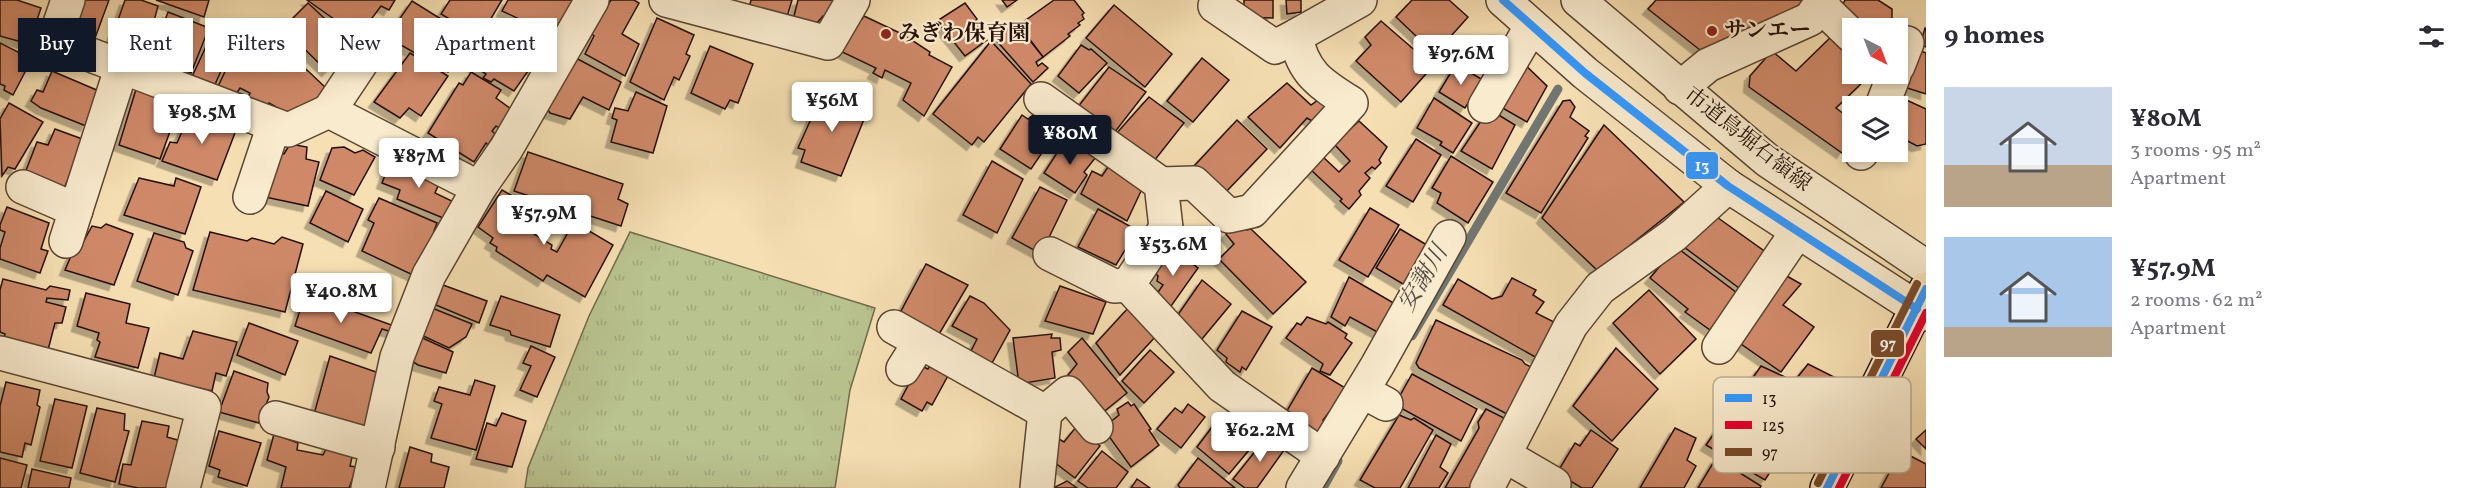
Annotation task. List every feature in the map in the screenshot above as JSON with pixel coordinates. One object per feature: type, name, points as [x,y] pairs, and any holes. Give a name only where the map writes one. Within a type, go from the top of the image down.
[{"type":"main road","points":[[1885,377],[1923,304]]},
{"type":"main road","points":[[1827,488],[1835,473]]},
{"type":"street","points":[[68,0],[54,41],[108,61]]},
{"type":"street","points":[[368,488],[397,357],[429,274],[479,188],[506,149],[592,0]]},
{"type":"street","points":[[666,0],[737,9],[828,43],[853,0]]},
{"type":"street","points":[[1215,6],[1275,47],[1360,0]]},
{"type":"street","name":"市道鳥堀石嶺線","points":[[1503,0],[1612,95],[1728,186],[1797,232],[1923,304]]},
{"type":"street","name":"市道鳥堀石嶺線","points":[[1578,0],[1767,160],[1926,267]]},
{"type":"street","points":[[1680,88],[1708,65],[1810,19],[1821,2],[1842,25]]},
{"type":"street","points":[[1485,106],[1532,27]]},
{"type":"street","points":[[1041,99],[1161,184],[1194,183],[1229,216],[1252,211],[1352,103],[1317,82],[1298,52],[1296,36]]},
{"type":"street","points":[[66,241],[120,72]]},
{"type":"street","points":[[137,72],[288,130],[329,111],[354,72]]},
{"type":"street","points":[[329,111],[479,188]]},
{"type":"street","points":[[250,197],[274,125]]},
{"type":"street","points":[[1128,285],[1166,228],[1161,184]]},
{"type":"street","points":[[1487,488],[1571,325],[1600,288],[1674,235],[1728,186]]},
{"type":"street","points":[[23,187],[76,210]]},
{"type":"street","points":[[1719,347],[1797,232]]},
{"type":"street","points":[[1303,488],[1323,456],[1374,398],[1449,237]]},
{"type":"street","points":[[1050,254],[1114,286],[1128,285]]},
{"type":"street","points":[[1128,285],[1222,386],[1323,456]]},
{"type":"street","points":[[906,346],[1044,412]]},
{"type":"street","points":[[0,353],[204,407],[183,488]]},
{"type":"street","points":[[1037,488],[1044,412],[1068,393],[1096,427]]},
{"type":"street","points":[[276,418],[378,447]]},
{"type":"street","points":[[1504,455],[1554,484]]},
{"type":"green space","points":[[630,232],[875,308],[850,390],[835,488],[525,488],[528,468],[589,316]]},
{"type":"building","points":[[0,0],[17,0],[41,8],[38,18],[18,18],[18,41],[0,36]]},
{"type":"building","points":[[79,0],[109,0],[96,35],[96,18],[73,18]]},
{"type":"building","points":[[125,0],[141,0],[158,6],[155,18],[119,18]]},
{"type":"building","points":[[156,0],[209,0],[204,17]]},
{"type":"building","points":[[307,0],[395,0],[389,10],[381,6],[372,18],[333,18]]},
{"type":"building","points":[[450,0],[502,0],[491,18],[448,18],[441,14]]},
{"type":"building","points":[[508,0],[578,0],[558,37],[557,18],[517,18],[502,11]]},
{"type":"building","points":[[611,0],[634,0],[639,3],[622,34],[639,44],[625,76],[585,54],[594,36],[591,33]]},
{"type":"building","points":[[751,0],[792,0],[787,17],[754,9],[750,4]]},
{"type":"building","points":[[798,0],[838,0],[827,18],[823,16],[815,25],[792,24]]},
{"type":"building","points":[[1002,0],[1017,0],[1007,7]]},
{"type":"building","points":[[1054,0],[1074,0],[1084,13],[1082,15],[1084,19],[1068,34],[1070,36],[1043,57],[1019,25]]},
{"type":"building","points":[[1244,0],[1273,0],[1273,18],[1244,17]]},
{"type":"building","points":[[1286,0],[1301,0],[1301,12],[1287,14]]},
{"type":"building","points":[[1412,0],[1449,0],[1468,17],[1435,54],[1396,17]]},
{"type":"building","name":"サンエー","points":[[1656,0],[1805,0],[1796,12],[1700,50],[1648,9]]},
{"type":"building","points":[[1845,0],[1878,0],[1892,9],[1892,18],[1856,18],[1843,4]]},
{"type":"building","points":[[412,1],[439,18],[414,18],[414,52],[402,46],[402,18],[400,18]]},
{"type":"building","points":[[308,3],[324,18],[318,18],[318,62],[306,50],[306,18],[293,18]]},
{"type":"building","points":[[965,3],[977,19],[975,22],[987,40],[965,56],[937,21]]},
{"type":"building","points":[[1114,5],[1172,54],[1145,87],[1086,38]]},
{"type":"building","points":[[168,12],[183,18],[166,18]]},
{"type":"building","points":[[855,16],[862,19],[864,16],[904,35],[930,52],[929,55],[952,67],[924,116],[903,100],[911,83],[885,70],[882,78],[873,73],[876,68],[838,50]]},
{"type":"building","points":[[657,18],[694,35],[686,54],[690,56],[679,80],[674,77],[664,100],[630,82]]},
{"type":"building","points":[[1381,21],[1433,66],[1401,102],[1356,61],[1371,45],[1365,37]]},
{"type":"building","points":[[193,22],[205,26],[205,38],[193,68]]},
{"type":"building","points":[[1016,23],[1043,57],[1036,62],[1038,66],[1042,63],[1048,68],[1033,82],[995,39]]},
{"type":"building","points":[[1926,28],[1926,47],[1920,45]]},
{"type":"building","points":[[1834,34],[1842,42],[1842,84],[1861,84],[1848,96],[1842,96],[1842,102],[1836,108],[1842,112],[1842,153],[1749,87],[1750,76],[1772,51],[1796,71]]},
{"type":"building","points":[[991,41],[1031,84],[984,142],[978,137],[972,145],[933,114]]},
{"type":"building","points":[[0,43],[18,52],[18,72],[25,72],[13,95],[4,90],[5,86],[0,84]]},
{"type":"building","points":[[1081,45],[1091,49],[1107,63],[1079,93],[1058,76]]},
{"type":"building","points":[[710,46],[753,64],[738,103],[730,100],[725,109],[691,93]]},
{"type":"building","points":[[205,49],[205,72],[221,72],[213,89],[190,81]]},
{"type":"building","points":[[1918,50],[1926,53],[1926,94],[1904,87],[1908,84],[1908,76]]},
{"type":"building","points":[[410,53],[414,55],[414,72],[441,72],[448,76],[421,116],[409,108],[400,118],[374,102],[396,72],[402,72],[402,64]]},
{"type":"building","points":[[574,57],[621,82],[609,110],[583,97],[570,119],[550,113],[545,105]]},
{"type":"building","points":[[1202,58],[1229,80],[1193,122],[1167,101]]},
{"type":"building","points":[[1519,59],[1547,86],[1527,122],[1492,102]]},
{"type":"building","points":[[1456,64],[1483,80],[1465,108],[1439,92]]},
{"type":"building","points":[[1109,67],[1146,92],[1114,133],[1077,108]]},
{"type":"building","points":[[306,69],[325,87],[309,111],[294,117],[269,103],[262,112],[244,106],[250,93],[240,88],[231,102],[214,95],[225,72],[306,72]]},
{"type":"building","points":[[52,72],[99,91],[86,126],[41,108],[31,101],[37,90],[43,92]]},
{"type":"building","points":[[471,72],[501,90],[496,98],[511,109],[499,128],[496,126],[492,131],[495,134],[488,145],[486,143],[474,162],[428,133],[459,83],[463,85]]},
{"type":"building","points":[[483,72],[527,72],[514,91],[494,79],[491,82],[483,78],[486,74]]},
{"type":"building","points":[[1287,83],[1311,105],[1318,100],[1325,107],[1312,121],[1307,118],[1280,148],[1248,117]]},
{"type":"building","points":[[137,86],[181,101],[160,159],[119,145]]},
{"type":"building","points":[[824,90],[869,107],[841,176],[801,162],[805,150],[798,148]]},
{"type":"building","points":[[636,92],[667,106],[653,153],[611,142],[617,120],[612,118],[615,108],[628,111]]},
{"type":"building","points":[[1149,97],[1184,123],[1154,161],[1115,135]]},
{"type":"building","points":[[1434,98],[1472,123],[1453,153],[1440,145],[1442,142],[1417,128]]},
{"type":"building","points":[[1570,100],[1575,107],[1570,117],[1589,131],[1585,136],[1588,138],[1541,213],[1506,193],[1563,101]]},
{"type":"building","points":[[1908,101],[1926,109],[1926,144],[1917,146],[1908,141]]},
{"type":"building","points":[[9,103],[43,122],[15,169],[8,167],[2,176],[0,119]]},
{"type":"building","points":[[1489,109],[1515,125],[1492,169],[1461,151]]},
{"type":"building","points":[[190,113],[208,118],[212,113],[238,125],[217,180],[162,161],[170,142],[177,143]]},
{"type":"building","points":[[1022,115],[1028,119],[1033,115],[1050,127],[1044,136],[1050,141],[1031,169],[1000,149]]},
{"type":"building","points":[[1237,120],[1267,149],[1224,194],[1194,166]]},
{"type":"building","points":[[1359,121],[1387,147],[1379,160],[1381,163],[1375,169],[1372,167],[1365,173],[1370,178],[1359,191],[1361,195],[1349,209],[1340,201],[1342,199],[1310,169],[1322,156],[1339,172],[1350,161],[1334,144]]},
{"type":"building","points":[[1604,125],[1684,202],[1598,271],[1542,218]]},
{"type":"building","points":[[55,129],[85,140],[62,193],[23,178],[37,142],[48,145]]},
{"type":"building","points":[[1066,139],[1096,157],[1084,172],[1087,175],[1075,193],[1044,173]]},
{"type":"building","points":[[1416,139],[1441,155],[1413,202],[1386,186]]},
{"type":"building","points":[[290,144],[307,147],[306,159],[319,162],[308,206],[265,197],[276,153],[284,154]]},
{"type":"building","points":[[344,147],[355,153],[363,150],[375,157],[354,195],[320,180],[332,148]]},
{"type":"building","points":[[528,152],[623,184],[618,199],[628,204],[621,226],[514,191]]},
{"type":"building","points":[[1451,156],[1493,182],[1468,223],[1437,203],[1441,193],[1432,188]]},
{"type":"building","points":[[1114,158],[1142,189],[1127,221],[1081,194],[1092,171],[1102,176]]},
{"type":"building","points":[[391,160],[442,177],[435,193],[458,204],[448,220],[397,199],[400,190],[382,183]]},
{"type":"building","points":[[992,161],[1023,179],[997,233],[963,215]]},
{"type":"building","points":[[139,178],[174,186],[176,178],[201,187],[185,234],[124,215]]},
{"type":"building","points":[[1040,187],[1067,200],[1041,254],[1012,238]]},
{"type":"building","points":[[502,190],[540,212],[531,232],[552,245],[551,249],[557,252],[574,222],[613,245],[585,297],[547,275],[543,281],[496,251],[497,247],[490,243],[493,238],[478,227]]},
{"type":"building","points":[[326,191],[363,209],[348,242],[310,223]]},
{"type":"building","points":[[379,198],[437,223],[434,231],[437,233],[415,276],[362,251],[374,223],[368,220]]},
{"type":"building","points":[[7,207],[49,223],[41,249],[48,251],[40,273],[0,259],[0,248],[5,232],[0,230],[0,225]]},
{"type":"building","points":[[1370,208],[1399,225],[1368,277],[1339,260]]},
{"type":"building","points":[[1098,209],[1137,230],[1116,265],[1078,247]]},
{"type":"building","points":[[1707,210],[1767,253],[1739,288],[1680,244]]},
{"type":"building","points":[[1238,223],[1247,230],[1251,229],[1306,282],[1273,314],[1219,259],[1234,244],[1226,234]]},
{"type":"building","points":[[106,224],[133,234],[114,285],[65,270],[76,244],[81,246],[92,226],[101,228]]},
{"type":"building","points":[[1400,229],[1432,248],[1408,287],[1376,268]]},
{"type":"building","points":[[210,232],[247,241],[252,238],[274,244],[282,237],[303,244],[285,312],[193,290]]},
{"type":"building","points":[[154,233],[184,242],[186,248],[193,251],[178,295],[137,281]]},
{"type":"building","points":[[1676,247],[1737,293],[1710,330],[1685,312],[1688,309],[1650,278]]},
{"type":"building","points":[[1171,248],[1198,268],[1169,309],[1154,298],[1163,285],[1157,281],[1158,276],[1154,272]]},
{"type":"building","points":[[926,264],[968,285],[938,336],[900,313]]},
{"type":"building","points":[[1785,275],[1801,284],[1783,305],[1814,327],[1781,372],[1734,339]]},
{"type":"building","points":[[1349,277],[1397,305],[1381,334],[1350,317],[1345,326],[1331,317]]},
{"type":"building","points":[[1512,278],[1536,290],[1533,295],[1544,302],[1536,313],[1556,323],[1537,358],[1443,305],[1458,279],[1492,299],[1502,296]]},
{"type":"building","points":[[3,279],[46,290],[50,286],[70,290],[68,300],[47,298],[46,302],[66,307],[62,323],[55,323],[48,350],[4,341],[5,334],[0,332],[0,290]]},
{"type":"building","points":[[1202,280],[1231,304],[1197,345],[1175,319]]},
{"type":"building","points":[[443,285],[487,301],[479,323],[436,305]]},
{"type":"building","points":[[1060,286],[1106,302],[1093,334],[1045,321]]},
{"type":"building","points":[[1649,290],[1696,339],[1660,374],[1613,323]]},
{"type":"building","points":[[86,293],[130,304],[126,323],[149,328],[138,368],[95,357],[100,342],[97,340],[99,333],[77,326]]},
{"type":"building","points":[[305,294],[397,327],[395,333],[382,329],[371,353],[295,326]]},
{"type":"building","points":[[501,296],[560,315],[550,347],[511,335],[510,331],[490,325]]},
{"type":"building","points":[[970,296],[984,303],[1010,330],[992,363],[971,351],[977,339],[952,326]]},
{"type":"building","points":[[427,306],[472,324],[466,337],[449,348],[417,333]]},
{"type":"building","points":[[1129,307],[1156,336],[1120,375],[1096,343]]},
{"type":"building","points":[[1242,311],[1272,327],[1246,370],[1242,367],[1240,372],[1226,362],[1227,358],[1217,350]]},
{"type":"building","points":[[1307,317],[1326,324],[1328,322],[1347,334],[1345,338],[1352,343],[1330,375],[1320,371],[1323,364],[1286,338],[1297,323],[1301,325]]},
{"type":"building","points":[[1436,320],[1522,360],[1533,368],[1507,414],[1419,368],[1416,363]]},
{"type":"building","points":[[249,323],[298,341],[285,375],[237,355]]},
{"type":"building","points":[[193,331],[237,342],[226,376],[216,373],[212,391],[154,378],[160,353],[183,359]]},
{"type":"building","points":[[1052,334],[1051,338],[1060,338],[1061,350],[1052,352],[1055,378],[1019,384],[1013,338]]},
{"type":"building","points":[[416,335],[453,352],[446,373],[418,365],[407,358]]},
{"type":"building","points":[[1082,338],[1127,393],[1101,414],[1068,375],[1077,364],[1068,352]]},
{"type":"building","points":[[531,346],[555,357],[537,397],[520,390],[531,366],[523,363]]},
{"type":"building","points":[[1616,348],[1658,389],[1612,441],[1573,406]]},
{"type":"building","points":[[1150,350],[1174,372],[1144,403],[1122,381]]},
{"type":"building","points":[[330,356],[379,373],[364,430],[313,418]]},
{"type":"building","points":[[932,362],[950,372],[932,405],[927,402],[922,411],[901,399],[919,365],[928,369]]},
{"type":"building","points":[[1808,364],[1834,377],[1798,377]]},
{"type":"building","points":[[1761,366],[1785,377],[1753,377]]},
{"type":"building","points":[[1312,368],[1347,389],[1334,416],[1329,412],[1323,420],[1326,427],[1310,437],[1285,414]]},
{"type":"building","points":[[234,371],[268,383],[269,397],[259,423],[219,412]]},
{"type":"building","points":[[1412,374],[1477,409],[1461,441],[1399,407],[1397,401]]},
{"type":"building","points":[[475,380],[495,386],[476,450],[431,438],[442,404],[434,401],[439,387],[470,395]]},
{"type":"building","points":[[6,382],[40,390],[37,405],[40,407],[31,445],[25,443],[22,457],[0,452],[0,406]]},
{"type":"building","points":[[55,399],[87,406],[72,468],[40,461]]},
{"type":"building","points":[[1128,402],[1131,406],[1134,404],[1159,445],[1131,467],[1103,428],[1119,415],[1117,409]]},
{"type":"building","points":[[1188,404],[1205,417],[1181,448],[1157,429],[1175,408],[1182,413]]},
{"type":"building","points":[[97,408],[125,414],[124,430],[129,431],[115,482],[80,473]]},
{"type":"building","points":[[1486,409],[1506,419],[1469,488],[1445,488],[1479,428],[1478,422]]},
{"type":"building","points":[[502,413],[526,421],[512,467],[476,459],[487,423],[496,426]]},
{"type":"building","points":[[1221,415],[1255,443],[1229,474],[1197,447]]},
{"type":"building","points":[[1399,415],[1411,420],[1414,418],[1433,430],[1400,488],[1375,488],[1360,480]]},
{"type":"building","points":[[142,421],[169,426],[167,437],[181,441],[169,488],[138,488],[119,484],[123,464],[131,465]]},
{"type":"building","points":[[1076,427],[1100,446],[1075,478],[1046,456],[1059,439],[1064,442]]},
{"type":"building","points":[[1675,428],[1696,438],[1687,460],[1696,466],[1684,488],[1640,488]]},
{"type":"building","points":[[1591,430],[1618,449],[1592,488],[1582,488],[1557,473],[1575,443],[1580,446]]},
{"type":"building","points":[[1926,430],[1926,449],[1916,439]]},
{"type":"building","points":[[219,431],[261,443],[247,486],[218,477],[220,470],[209,466]]},
{"type":"building","points":[[274,434],[298,443],[297,450],[323,455],[328,445],[353,453],[350,466],[357,467],[349,488],[281,488],[286,467],[267,460]]},
{"type":"building","points":[[1269,434],[1287,446],[1257,488],[1245,488],[1233,479]]},
{"type":"building","points":[[1436,435],[1451,444],[1440,467],[1448,473],[1439,488],[1408,488]]},
{"type":"building","points":[[1713,435],[1713,449],[1706,445]]},
{"type":"building","points":[[410,447],[432,454],[431,462],[449,467],[444,488],[399,488]]},
{"type":"building","points":[[1102,451],[1128,472],[1116,488],[1088,488],[1078,481]]},
{"type":"building","points":[[1911,456],[1926,464],[1926,488],[1881,488],[1889,473],[1911,473]]},
{"type":"building","points":[[0,458],[27,465],[21,488],[0,488]]},
{"type":"building","points":[[1198,458],[1235,488],[1180,488],[1178,485]]},
{"type":"building","points":[[1713,463],[1713,473],[1740,473],[1761,486],[1760,488],[1698,488]]},
{"type":"building","points":[[32,469],[71,478],[69,488],[28,488]]},
{"type":"building","points":[[1753,473],[1769,473],[1765,480]]},
{"type":"building","points":[[1137,479],[1150,488],[1131,488]]},
{"type":"building","points":[[1067,481],[1077,488],[1054,488],[1055,487]]},
{"type":"waterway","name":"安謝川","points":[[1412,336],[1558,89]]},
{"type":"waterway","name":"安謝川","points":[[1323,488],[1338,461]]},
{"type":"transit line","name":"13","points":[[1503,0],[1585,73],[1728,186],[1917,309]]},
{"type":"transit line","name":"97","points":[[1871,377],[1917,284]]},
{"type":"transit line","name":"13","points":[[1882,377],[1926,289]]},
{"type":"transit line","name":"125","points":[[1894,377],[1926,313]]},
{"type":"transit line","name":"97","points":[[1818,483],[1823,473]]},
{"type":"transit line","name":"13","points":[[1827,488],[1834,473]]},
{"type":"transit line","name":"125","points":[[1839,488],[1846,473]]},
{"type":"place","name":"サンエー","points":[[1712,31]]},
{"type":"place","name":"みぎわ保育園","points":[[886,34]]}]
